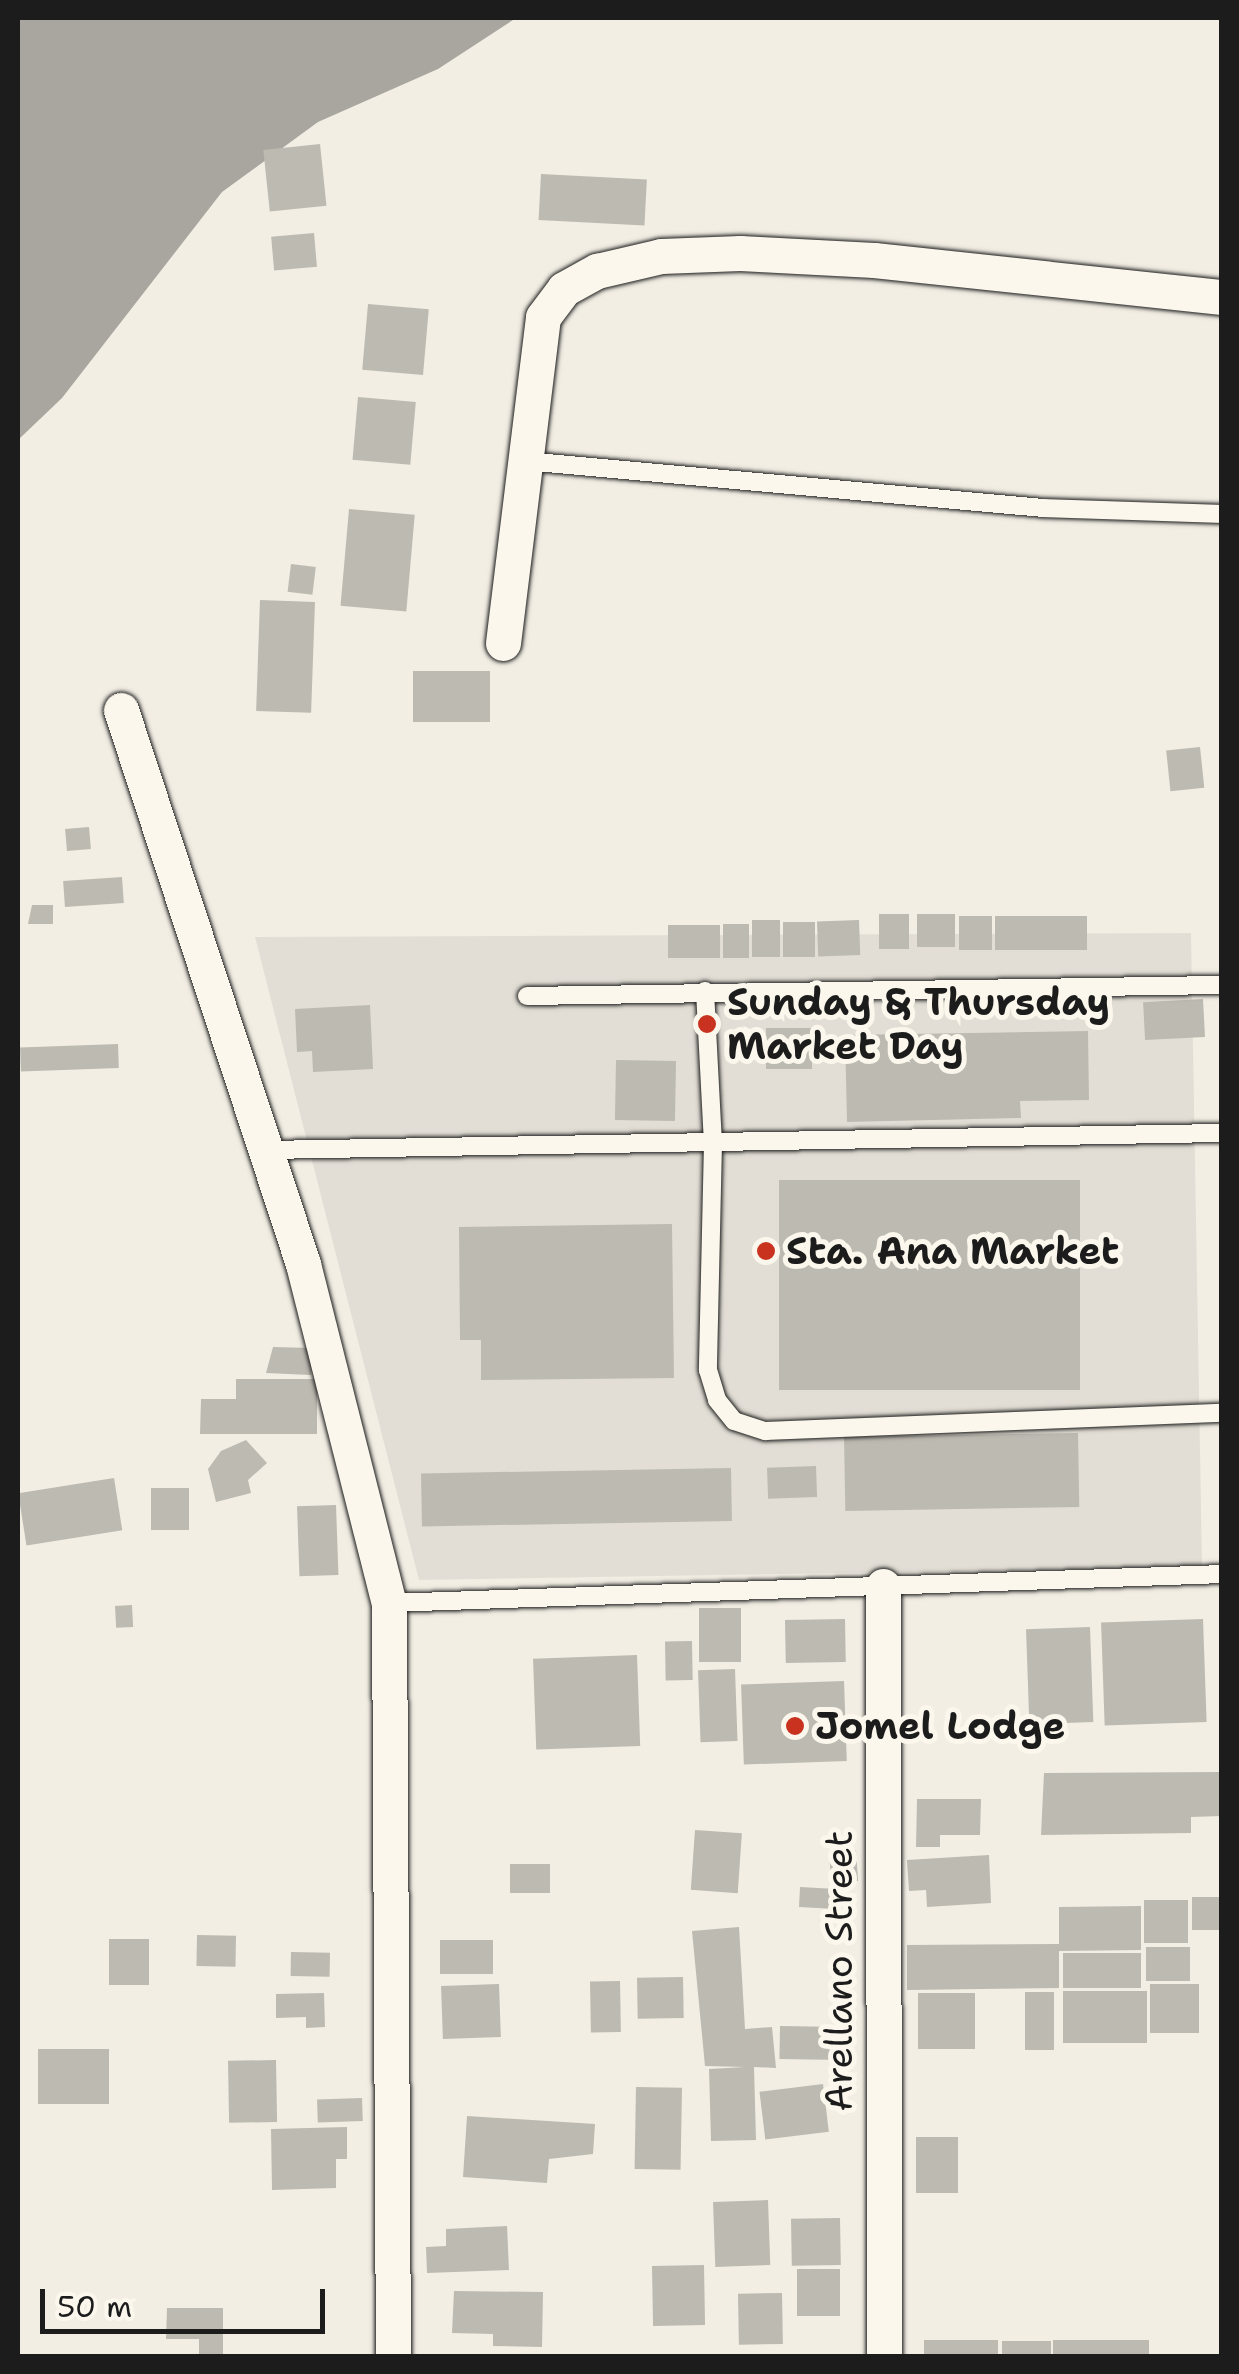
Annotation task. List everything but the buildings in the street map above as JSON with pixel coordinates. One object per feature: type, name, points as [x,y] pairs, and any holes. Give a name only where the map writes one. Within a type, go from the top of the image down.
[{"type":"street","points":[[503,642],[543,316],[564,289],[596,270],[661,256],[740,253],[874,260],[1222,296]]},
{"type":"street","points":[[121,710],[266,1150],[350,1433],[390,1603],[392,2356]]},
{"type":"street","name":"Arellano Street","points":[[883,1586],[884,2356]]},
{"type":"lane","points":[[525,461],[1044,508],[1222,514]]},
{"type":"lane","points":[[527,996],[1222,985]]},
{"type":"lane","points":[[705,992],[713,1143],[708,1370],[717,1400],[734,1421],[765,1431],[1222,1413]]},
{"type":"lane","points":[[266,1150],[1222,1133]]},
{"type":"lane","points":[[390,1603],[1222,1574]]},
{"type":"shaded area","points":[[18,18],[516,18],[438,69],[318,122],[222,192],[62,398],[18,440]]},
{"type":"shaded area","name":"Sta. Ana Market","points":[[1191,933],[1202,1567],[419,1580],[255,937]]},
{"type":"place","name":"Sunday & Thursday Market Day","points":[[707,1024]]},
{"type":"place","name":"Sta. Ana Market","points":[[766,1251]]},
{"type":"place","name":"Jomel Lodge","points":[[795,1726]]}]
